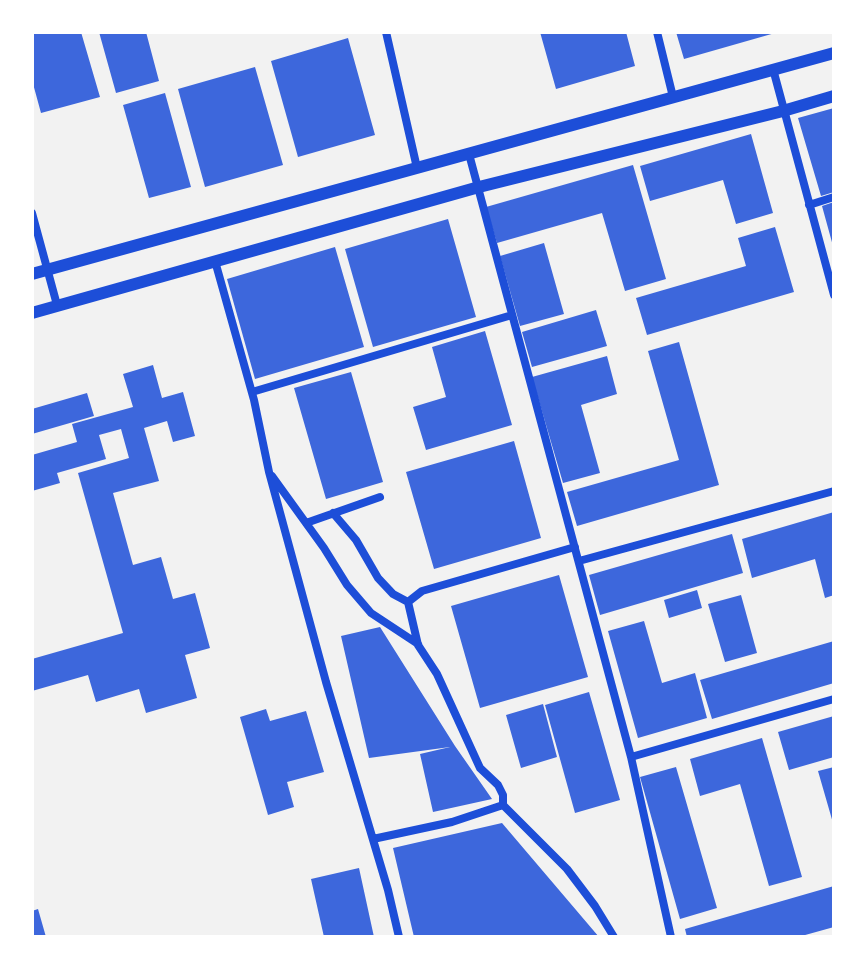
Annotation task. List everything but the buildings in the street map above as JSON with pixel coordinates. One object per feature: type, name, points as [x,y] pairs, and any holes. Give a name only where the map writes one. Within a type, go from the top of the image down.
[{"type":"street","points":[[386,32],[417,168]]},
{"type":"street","points":[[657,32],[673,97]]},
{"type":"street","points":[[32,274],[834,53]]},
{"type":"street","points":[[773,69],[834,295]]},
{"type":"street","points":[[32,313],[479,187],[834,96]]},
{"type":"street","points":[[469,154],[631,757],[671,937]]},
{"type":"street","points":[[809,205],[834,197]]},
{"type":"street","points":[[32,213],[57,305]]},
{"type":"street","points":[[215,261],[330,697],[399,937]]},
{"type":"street","points":[[252,392],[512,315]]},
{"type":"street","points":[[269,472],[347,585],[371,613],[418,645]]},
{"type":"street","points":[[579,561],[834,491]]},
{"type":"street","points":[[306,523],[380,497]]},
{"type":"street","points":[[333,513],[356,540],[378,578],[393,594],[408,602],[418,645],[437,674],[480,768],[498,785],[503,795],[503,805],[567,869],[614,937]]},
{"type":"street","points":[[408,602],[422,591],[575,547]]},
{"type":"street","points":[[631,757],[834,699]]},
{"type":"street","points":[[373,839],[452,822],[503,805]]}]
